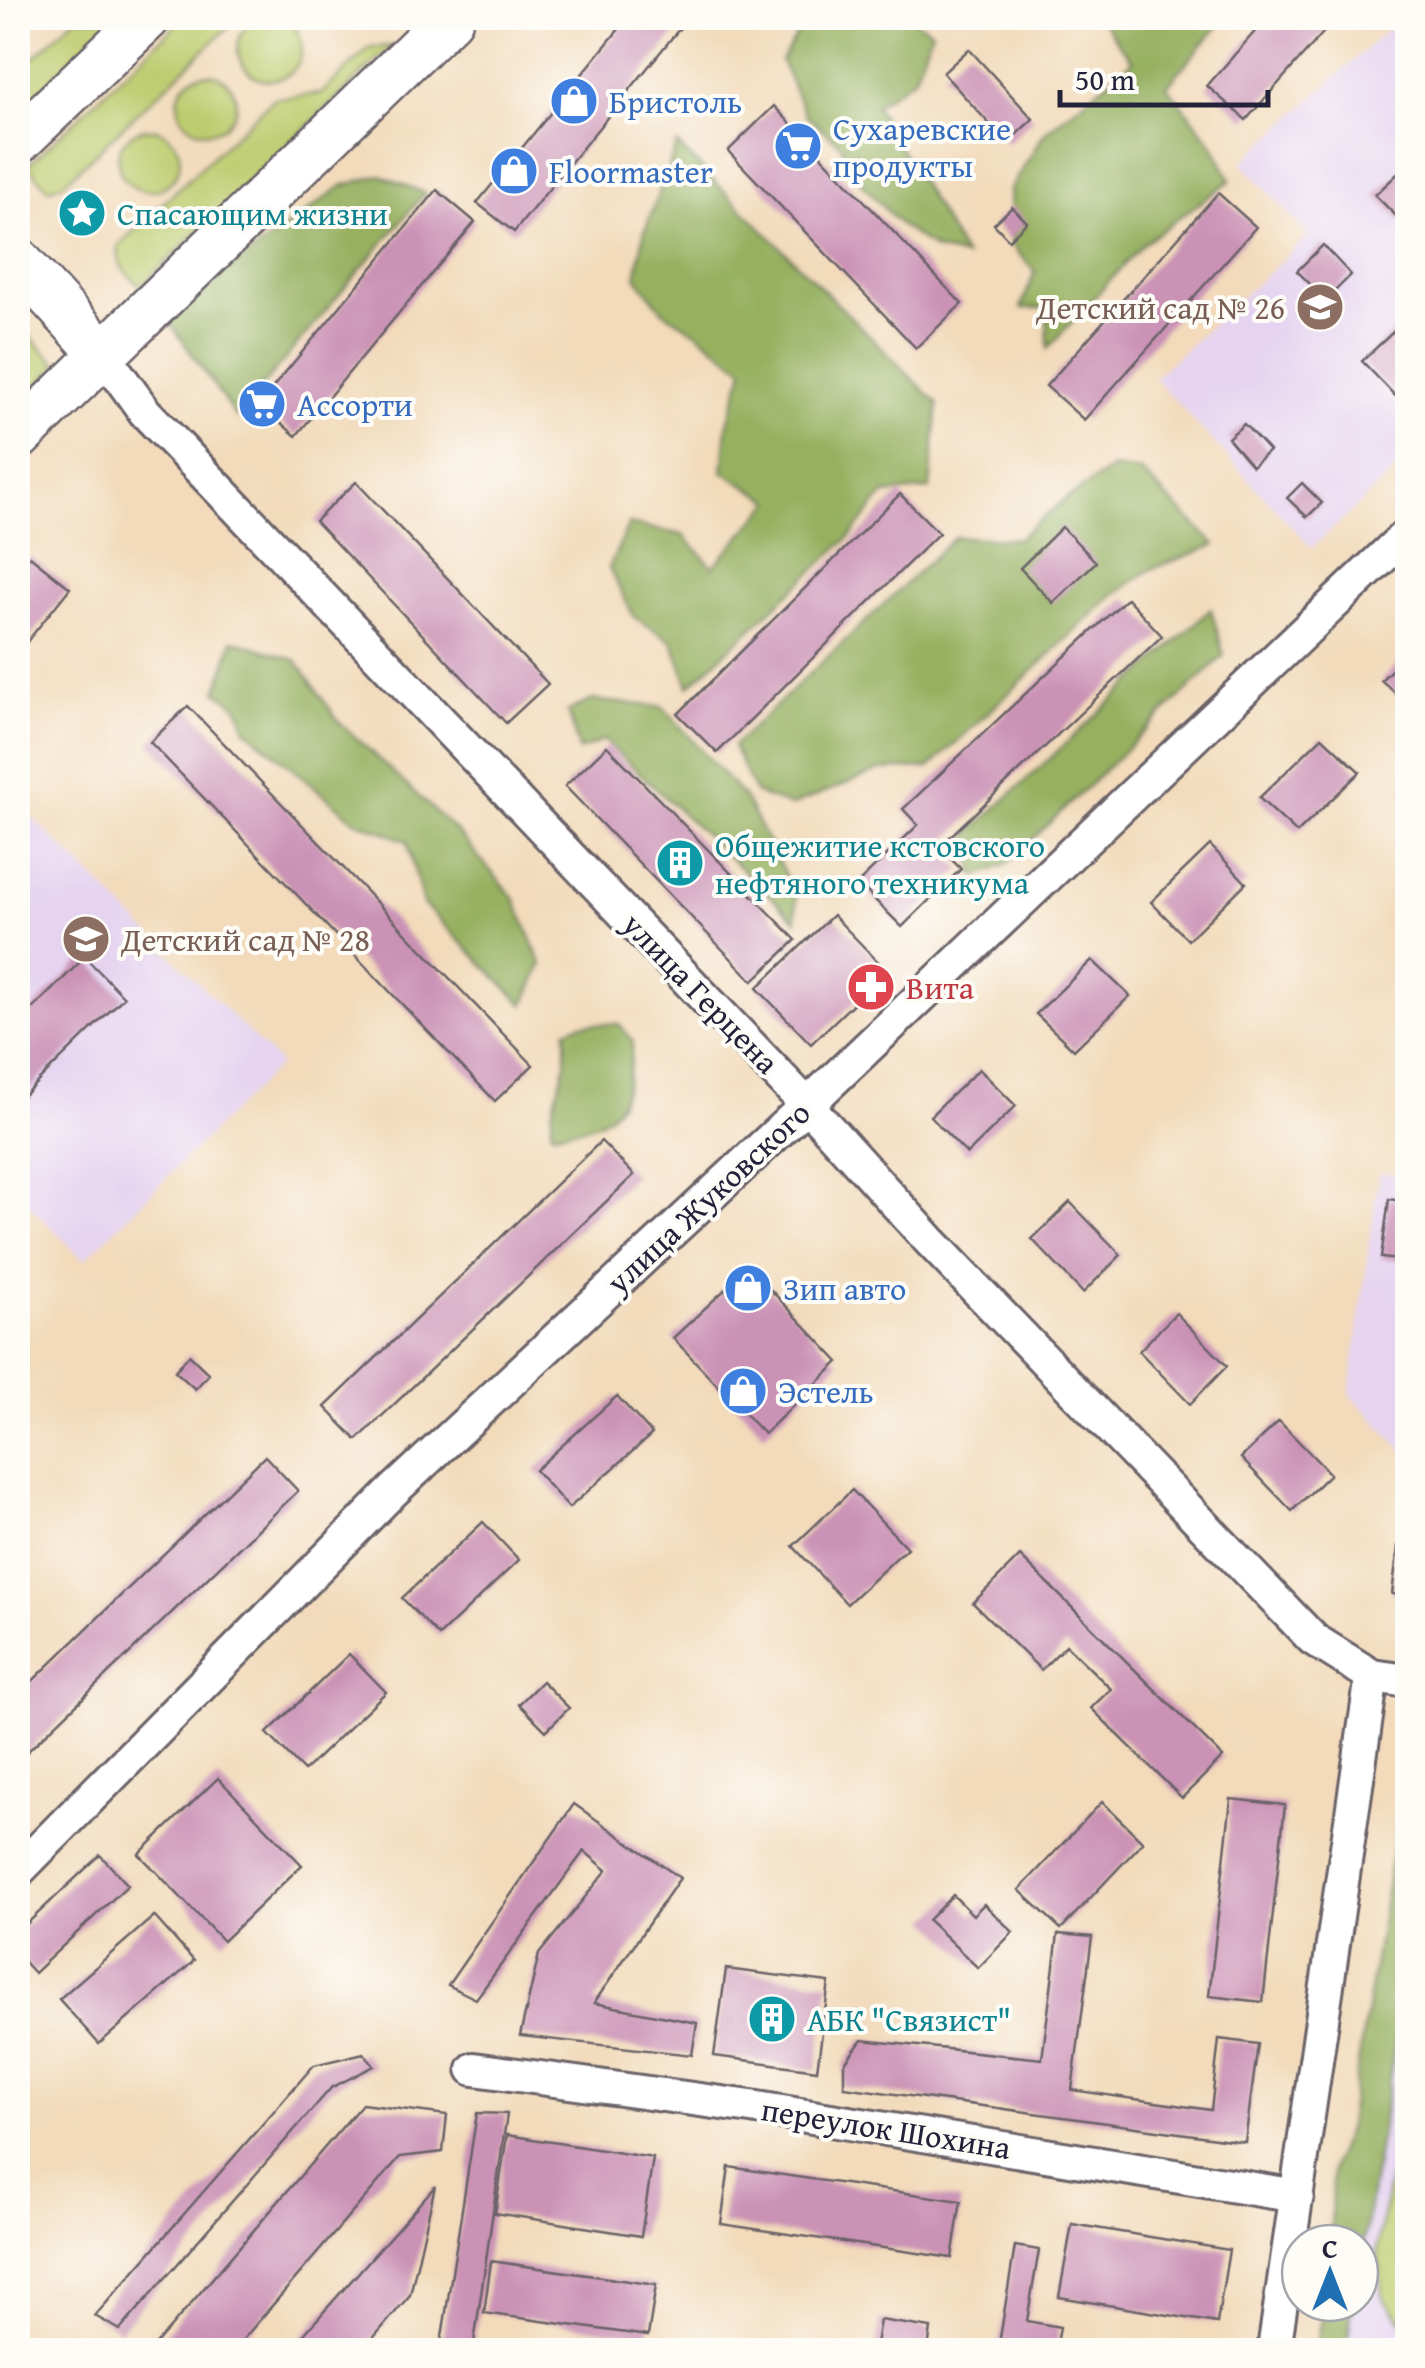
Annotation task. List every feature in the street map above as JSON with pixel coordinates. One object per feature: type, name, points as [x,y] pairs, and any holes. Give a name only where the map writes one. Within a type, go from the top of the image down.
[{"type":"street","points":[[18,141],[147,18]]},
{"type":"street","points":[[18,437],[450,18]]},
{"type":"street","points":[[18,262],[103,354]]},
{"type":"street","name":"улица Герцена","points":[[103,354],[146,412],[1313,1639],[1372,1676],[1408,1680]]},
{"type":"street","name":"улица Жуковского","points":[[18,1871],[392,1492],[808,1105],[1408,533]]},
{"type":"street","points":[[1274,2350],[1372,1676]]},
{"type":"street","name":"переулок Шохина","points":[[474,2069],[788,2113],[1297,2196]]},
{"type":"shaded area","name":"Детский сад № 26","points":[[1400,18],[1407,18],[1407,460],[1312,548],[1154,378],[1308,236],[1242,163]]},
{"type":"shaded area","name":"Детский сад № 28","points":[[23,808],[280,1064],[84,1260],[18,1194],[18,814]]},
{"type":"shaded area","points":[[1379,1172],[1407,1176],[1407,1454],[1350,1394]]},
{"type":"shaded area","points":[[1407,1883],[1407,2350],[1336,2350],[1340,2323],[1380,2323],[1380,2223],[1363,2223]]},
{"type":"green space","points":[[270,16],[292,26],[302,48],[292,70],[270,80],[248,70],[238,48],[248,26]]},
{"type":"green space","points":[[75,18],[123,18],[18,116],[18,73]]},
{"type":"green space","points":[[183,18],[238,18],[64,183],[48,189],[28,165]]},
{"type":"green space","points":[[807,18],[910,18],[932,31],[914,78],[875,105],[965,257],[936,250],[901,226],[862,184],[840,144],[806,116],[781,61]]},
{"type":"green space","points":[[1099,18],[1225,18],[1167,86],[1211,142],[1231,180],[1144,243],[1048,348],[1047,308],[1021,308],[1035,271],[1012,246],[1010,189],[1045,132],[1133,61]]},
{"type":"green space","points":[[392,46],[141,286],[126,273],[120,264],[119,245],[274,98],[321,94],[370,47]]},
{"type":"green space","points":[[207,74],[228,82],[236,103],[228,124],[207,132],[186,124],[178,103],[186,82]]},
{"type":"green space","points":[[149,129],[171,138],[180,160],[171,182],[149,191],[127,182],[118,160],[127,138]]},
{"type":"green space","points":[[677,144],[938,404],[930,489],[884,494],[851,536],[689,686],[672,641],[634,617],[609,568],[629,524],[683,535],[713,567],[772,501],[723,472],[727,426],[744,369],[664,312],[636,277],[644,233]]},
{"type":"green space","points":[[380,175],[425,193],[236,417],[168,320],[342,186]]},
{"type":"green space","points":[[27,334],[58,365],[18,405],[18,343]]},
{"type":"green space","points":[[1113,468],[1141,472],[1216,545],[1151,569],[1112,596],[929,768],[880,770],[791,806],[755,793],[733,746],[955,537],[1017,539],[1067,498]]},
{"type":"green space","points":[[1211,609],[1224,655],[1006,865],[975,877],[968,834]]},
{"type":"green space","points":[[233,640],[296,660],[339,722],[458,833],[515,899],[542,965],[524,1005],[423,904],[407,841],[355,821],[246,729],[238,707],[217,691]]},
{"type":"green space","points":[[592,700],[663,707],[745,799],[796,895],[796,920],[604,740],[579,751],[568,711]]},
{"type":"green space","points":[[581,1024],[619,1024],[633,1041],[627,1082],[615,1109],[606,1118],[592,1125],[552,1132],[552,1112],[566,1062],[566,1030]]},
{"type":"green space","points":[[1407,1765],[1407,1969],[1366,2223],[1331,2223],[1332,2167],[1347,2130]]},
{"type":"green space","points":[[1407,2088],[1407,2327],[1383,2299],[1380,2231]]},
{"type":"green space","points":[[1321,2323],[1350,2323],[1346,2350],[1316,2350]]},
{"type":"building","points":[[628,18],[688,18],[514,232],[477,203]]},
{"type":"building","points":[[1267,18],[1336,18],[1246,120],[1207,86]]},
{"type":"building","points":[[969,49],[1033,119],[1007,143],[943,73]]},
{"type":"building","points":[[774,106],[962,304],[916,348],[728,151]]},
{"type":"building","points":[[1408,164],[1408,228],[1375,195]]},
{"type":"building","points":[[437,190],[475,222],[296,436],[259,404]]},
{"type":"building","points":[[1218,193],[1256,227],[1084,420],[1046,386]]},
{"type":"building","points":[[1012,207],[1027,222],[1009,240],[994,224]]},
{"type":"building","points":[[1323,245],[1351,275],[1326,300],[1297,271]]},
{"type":"building","points":[[1408,318],[1408,401],[1404,405],[1362,361]]},
{"type":"building","points":[[1244,424],[1269,451],[1252,466],[1228,438]]},
{"type":"building","points":[[356,482],[548,684],[506,723],[315,521]]},
{"type":"building","points":[[1302,483],[1322,503],[1307,517],[1287,498]]},
{"type":"building","points":[[900,494],[939,533],[717,753],[678,714]]},
{"type":"building","points":[[1062,527],[1096,562],[1053,603],[1020,568]]},
{"type":"building","points":[[30,556],[70,588],[18,653],[18,571]]},
{"type":"building","points":[[1127,598],[1162,636],[939,847],[961,869],[902,927],[858,883],[918,825],[903,809]]},
{"type":"building","points":[[1408,654],[1408,705],[1381,680]]},
{"type":"building","points":[[188,706],[533,1065],[495,1101],[150,742]]},
{"type":"building","points":[[1322,737],[1360,772],[1297,833],[1259,798]]},
{"type":"building","name":"Общежитие кстовского нефтяного техникума","points":[[607,746],[796,940],[753,981],[565,786]]},
{"type":"building","points":[[1210,845],[1246,883],[1188,940],[1151,902]]},
{"type":"building","points":[[833,915],[887,971],[811,1044],[757,988]]},
{"type":"building","points":[[85,957],[124,997],[18,1101],[18,1023]]},
{"type":"building","points":[[1092,960],[1130,996],[1074,1050],[1036,1014]]},
{"type":"building","points":[[979,1069],[1016,1106],[967,1154],[930,1116]]},
{"type":"building","points":[[601,1141],[634,1175],[357,1440],[325,1407]]},
{"type":"building","points":[[1389,1199],[1408,1202],[1408,1261],[1381,1258]]},
{"type":"building","points":[[1070,1202],[1121,1255],[1083,1293],[1032,1239]]},
{"type":"building","points":[[749,1267],[839,1362],[764,1434],[673,1338]]},
{"type":"building","points":[[1176,1313],[1227,1366],[1190,1404],[1139,1351]]},
{"type":"building","points":[[189,1355],[209,1374],[195,1389],[175,1371]]},
{"type":"building","points":[[617,1396],[652,1434],[569,1508],[535,1470]]},
{"type":"building","points":[[1279,1421],[1330,1474],[1292,1511],[1241,1458]]},
{"type":"building","points":[[265,1456],[298,1491],[26,1753],[18,1745],[18,1695]]},
{"type":"building","points":[[852,1490],[907,1548],[847,1604],[793,1546]]},
{"type":"building","points":[[483,1522],[519,1560],[439,1636],[402,1598]]},
{"type":"building","points":[[1398,1546],[1408,1547],[1408,1596],[1392,1594]]},
{"type":"building","points":[[1020,1556],[1223,1757],[1182,1798],[1091,1708],[1111,1689],[1066,1645],[1041,1670],[973,1603]]},
{"type":"building","points":[[349,1654],[386,1692],[304,1771],[267,1733]]},
{"type":"building","points":[[542,1681],[569,1708],[546,1731],[519,1704]]},
{"type":"building","points":[[218,1778],[302,1865],[223,1941],[139,1854]]},
{"type":"building","points":[[1231,1799],[1285,1805],[1263,2002],[1209,1996]]},
{"type":"building","points":[[1102,1802],[1143,1842],[1061,1929],[1019,1890]]},
{"type":"building","points":[[574,1804],[680,1878],[594,2003],[697,2023],[692,2055],[520,2036],[539,1954],[607,1870],[584,1851],[476,1999],[448,1985]]},
{"type":"building","points":[[100,1855],[128,1885],[34,1973],[18,1955],[18,1932]]},
{"type":"building","points":[[953,1895],[973,1915],[984,1904],[1013,1932],[978,1968],[928,1920]]},
{"type":"building","points":[[154,1916],[194,1961],[99,2044],[59,1999]]},
{"type":"building","points":[[1058,1934],[1092,1937],[1072,2090],[1211,2110],[1219,2039],[1258,2044],[1245,2142],[844,2087],[844,2064],[862,2040],[1042,2059]]},
{"type":"building","name":"АБК \"Связист\"","points":[[726,1969],[829,1982],[817,2070],[714,2056]]},
{"type":"building","points":[[364,2053],[374,2066],[331,2088],[120,2330],[95,2316],[314,2065]]},
{"type":"building","points":[[362,2104],[447,2115],[443,2152],[400,2157],[234,2350],[151,2350]]},
{"type":"building","points":[[477,2113],[507,2114],[473,2350],[440,2350]]},
{"type":"building","points":[[507,2135],[653,2158],[641,2236],[495,2213]]},
{"type":"building","points":[[729,2167],[961,2201],[952,2258],[721,2224]]},
{"type":"building","points":[[435,2186],[410,2295],[363,2350],[290,2350]]},
{"type":"building","points":[[1072,2224],[1229,2250],[1217,2323],[1059,2297]]},
{"type":"building","points":[[1015,2246],[1039,2250],[1027,2321],[1060,2327],[1056,2350],[998,2350]]},
{"type":"building","points":[[491,2261],[656,2285],[648,2336],[484,2313]]},
{"type":"building","points":[[880,2320],[931,2328],[928,2350],[875,2350]]},
{"type":"building","points":[[39,2336],[50,2350],[26,2350]]},
{"type":"place","name":"Бристоль","points":[[574,101]]},
{"type":"place","name":"Сухаревские продукты","points":[[798,146]]},
{"type":"place","name":"Floormaster","points":[[514,171]]},
{"type":"place","name":"Спасающим жизни","points":[[82,213]]},
{"type":"place","name":"Детский сад № 26","points":[[1320,307]]},
{"type":"place","name":"Ассорти","points":[[262,404]]},
{"type":"place","name":"Общежитие кстовского нефтяного техникума","points":[[680,863]]},
{"type":"place","name":"Детский сад № 28","points":[[86,939]]},
{"type":"place","name":"Вита","points":[[871,987]]},
{"type":"place","name":"Зип авто","points":[[748,1288]]},
{"type":"place","name":"Эстель","points":[[743,1391]]},
{"type":"place","name":"АБК \"Связист\"","points":[[772,2019]]}]
